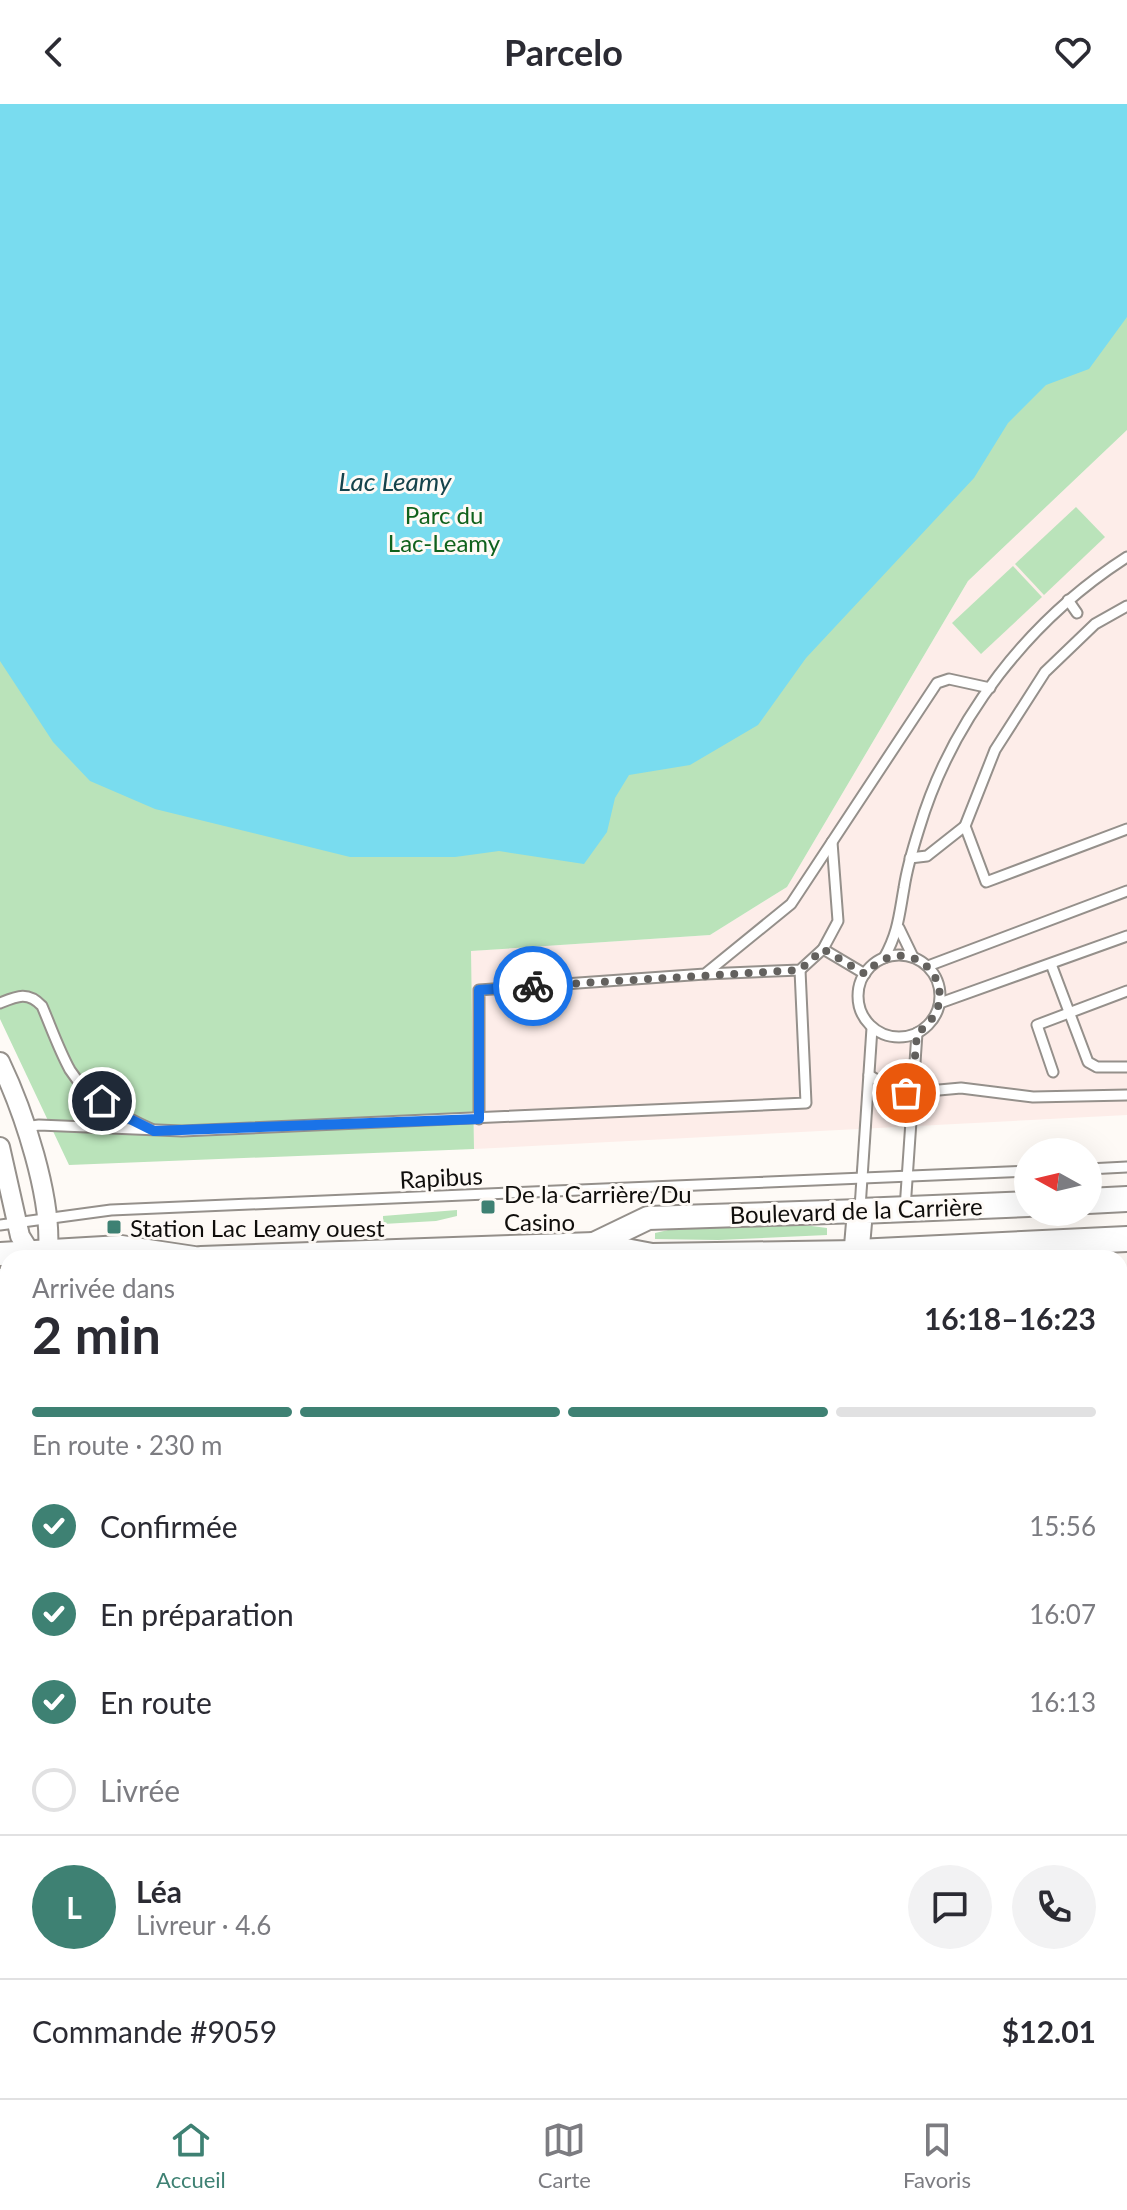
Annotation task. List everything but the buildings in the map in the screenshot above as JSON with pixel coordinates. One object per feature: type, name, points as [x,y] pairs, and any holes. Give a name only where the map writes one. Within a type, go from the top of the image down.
[{"type":"main road","points":[[1102,1200],[1127,1199]]},
{"type":"main road","name":"Boulevard de la Carrière","points":[[860,1211],[1014,1205]]},
{"type":"main road","points":[[903,1250],[905,1209]]},
{"type":"main road","points":[[856,1250],[860,1211]]},
{"type":"main road","name":"Boulevard de la Carrière","points":[[1093,1250],[1127,1239]]},
{"type":"street","points":[[0,1062],[25,1127],[47,1218],[49,1232],[41,1250]]},
{"type":"street","points":[[0,1147],[8,1224],[34,1250]]},
{"type":"street","name":"Boulevard de la Carrière","points":[[594,1244],[648,1218],[860,1211]]},
{"type":"street","name":"Boulevard de la Carrière","points":[[426,1250],[594,1244],[618,1250]]},
{"type":"street","points":[[90,1250],[121,1247],[141,1250]]},
{"type":"lane","points":[[884,958],[894,955],[913,957],[928,966],[938,983],[940,1003],[928,1026],[917,1033],[894,1037],[872,1028],[864,1019],[858,996],[865,974],[884,958],[899,928],[910,858],[931,793],[945,763],[990,688],[1023,647],[1068,600],[1127,557]]},
{"type":"lane","points":[[1068,600],[1077,613]]},
{"type":"lane","points":[[910,858],[927,856],[965,826],[995,750],[1045,672],[1095,624],[1127,606]]},
{"type":"lane","points":[[705,974],[791,904],[937,683],[949,679],[990,688]]},
{"type":"lane","points":[[965,826],[986,882],[1127,829]]},
{"type":"lane","points":[[479,1119],[479,990],[800,970],[823,949],[838,921],[832,842]]},
{"type":"lane","points":[[928,966],[1127,891]]},
{"type":"lane","points":[[899,928],[913,957]]},
{"type":"lane","points":[[940,1003],[1127,936]]},
{"type":"lane","points":[[823,949],[865,974]]},
{"type":"lane","points":[[1051,964],[1091,1064],[1101,1068],[1127,1067]]},
{"type":"lane","points":[[25,1127],[39,1125],[154,1131],[806,1103],[800,970]]},
{"type":"lane","points":[[1053,1072],[1037,1025],[1127,991]]},
{"type":"lane","points":[[0,1003],[23,995],[35,999],[42,1006],[70,1069],[82,1085],[118,1113],[154,1131]]},
{"type":"lane","points":[[860,1211],[872,1028]]},
{"type":"lane","points":[[905,1209],[917,1033]]},
{"type":"lane","points":[[869,1075],[895,1091],[912,1093],[961,1088],[1033,1097],[1127,1095]]},
{"type":"lane","points":[[1102,1168],[1127,1167]]},
{"type":"lane","name":"Rapibus","points":[[8,1224],[111,1210],[1014,1172]]},
{"type":"shaded area","points":[[1127,430],[1127,1115],[474,1149],[470,951],[710,935],[787,887],[968,581]]},
{"type":"green space","name":"Lac Leamy","points":[[0,104],[1127,104],[1127,430],[968,581],[787,887],[710,935],[471,951],[474,1149],[69,1165],[0,1019]]},
{"type":"green space","points":[[1076,507],[1105,537],[1044,595],[1015,564]]},
{"type":"green space","points":[[1013,566],[1042,597],[981,654],[952,623]]},
{"type":"green space","points":[[457,1210],[457,1216],[436,1221],[383,1224],[383,1216]]},
{"type":"green space","points":[[788,1223],[827,1228],[827,1235],[718,1240],[655,1239],[655,1233],[677,1228]]},
{"type":"water","name":"Lac Leamy","points":[[0,104],[1127,104],[1127,317],[1089,369],[1046,385],[1008,423],[974,478],[806,658],[758,725],[690,765],[629,775],[615,798],[607,832],[584,864],[499,851],[455,857],[350,857],[155,809],[90,781],[53,742],[0,661]]},
{"type":"way so far","points":[[533,986],[800,970],[823,949],[865,974],[873,964],[884,958],[894,955],[913,957],[928,966],[934,974],[940,1003],[928,1026],[917,1033],[912,1093],[906,1093]]},
{"type":"place","name":"De la Carrière/Du Casino","points":[[488,1207]]},
{"type":"place","name":"Station Lac Leamy ouest","points":[[114,1227]]},
{"type":"route","points":[[102,1101],[154,1131],[479,1119],[479,990],[533,986]]},
{"type":"park label","name":"Parc du Lac-Leamy","points":[[444,528]]}]
